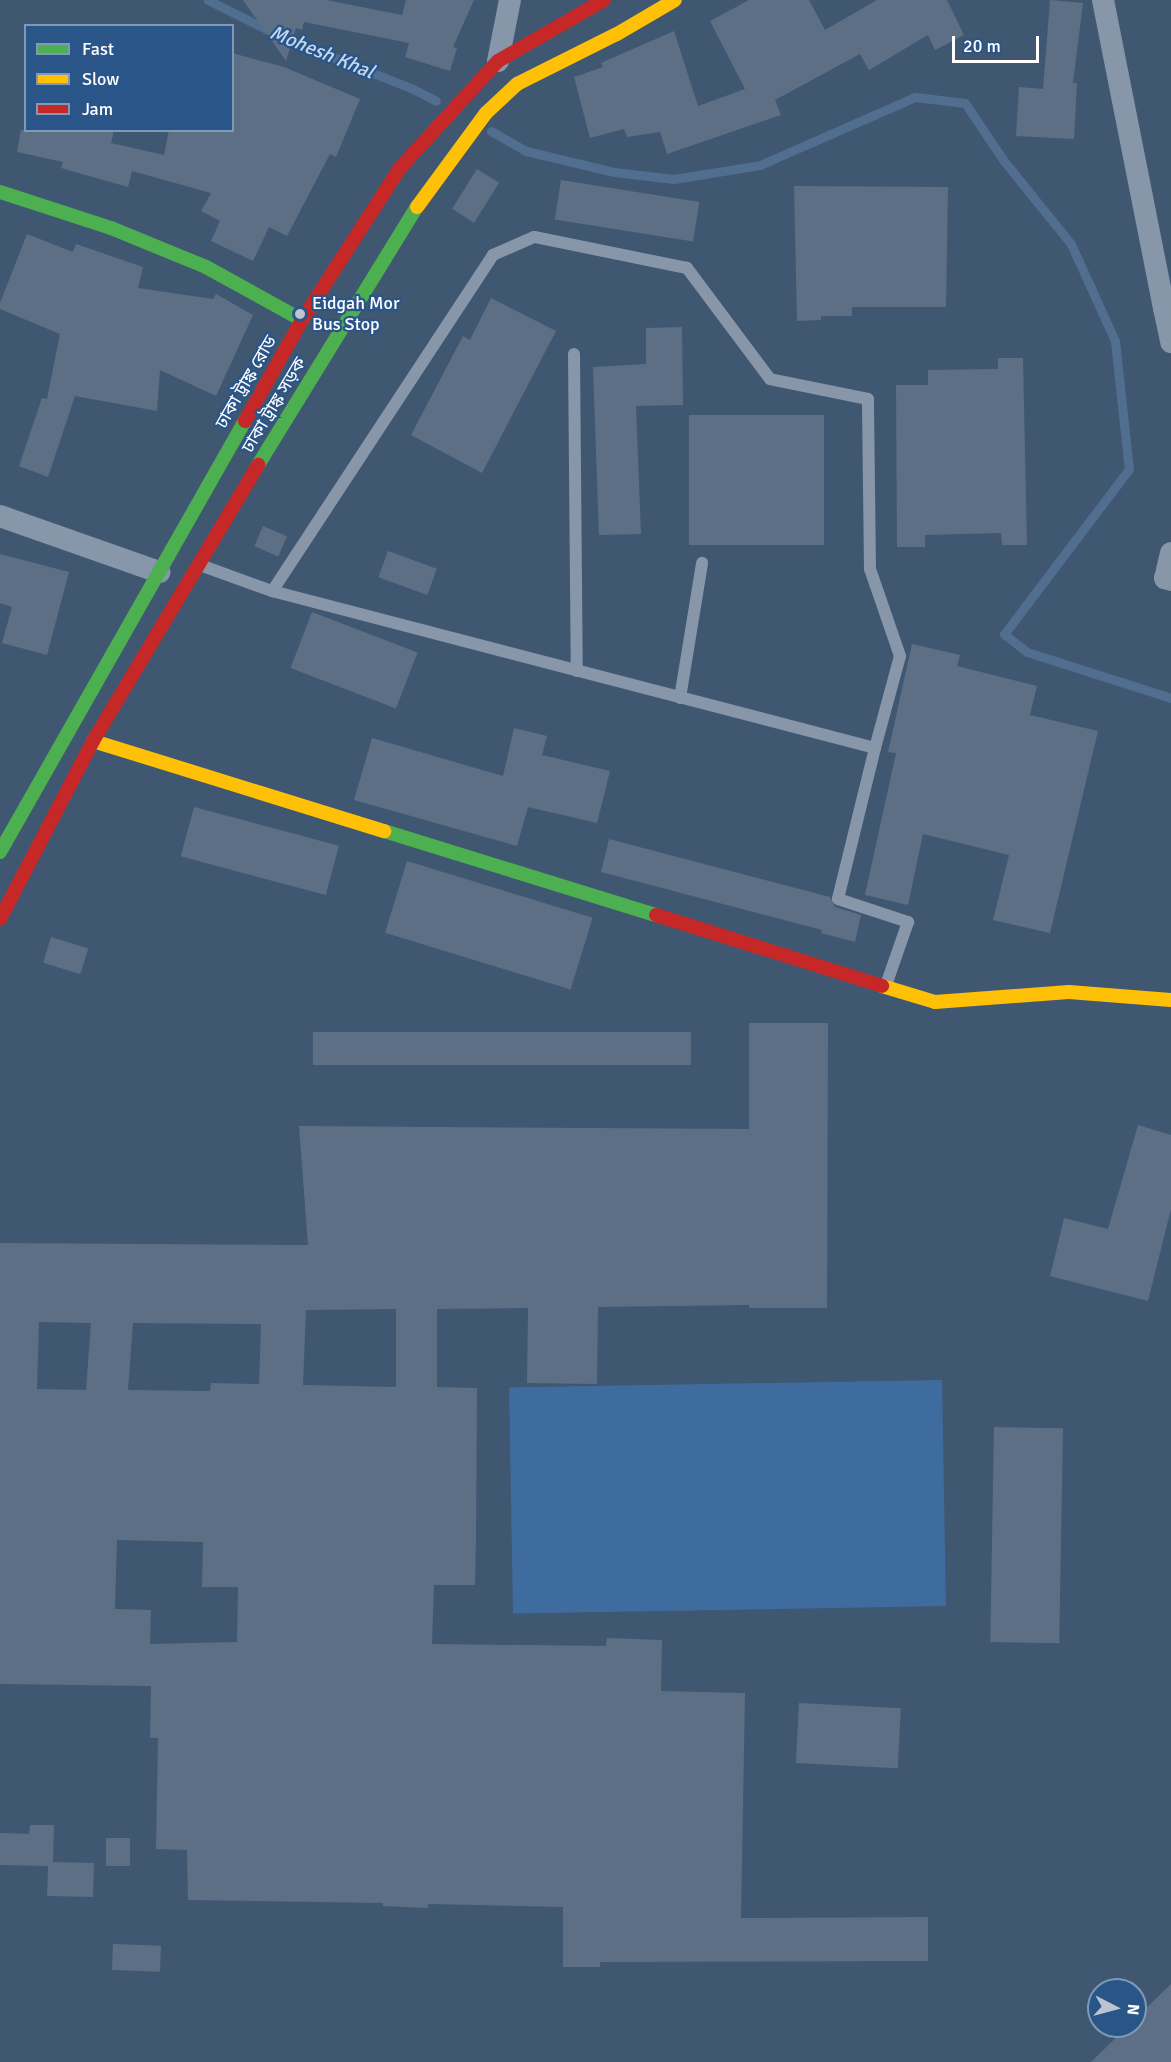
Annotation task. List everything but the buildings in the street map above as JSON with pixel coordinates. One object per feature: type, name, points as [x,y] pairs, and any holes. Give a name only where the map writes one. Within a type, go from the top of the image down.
[{"type":"main road","name":"ঢাকা ট্রাঙ্ক রোড","points":[[0,852],[302,320],[400,168],[498,61],[604,0]]},
{"type":"main road","name":"ঢাকা ট্রাঙ্ক সড়ক","points":[[0,919],[93,741],[330,345],[414,211],[486,113],[517,84],[617,34],[675,0]]},
{"type":"main road","points":[[0,192],[111,228],[206,267],[302,320]]},
{"type":"main road","points":[[93,741],[935,1002],[1069,992],[1171,1000]]},
{"type":"street","points":[[498,61],[510,0]]},
{"type":"street","points":[[1103,0],[1168,308],[1171,342]]},
{"type":"street","points":[[0,516],[159,572]]},
{"type":"street","points":[[1171,553],[1165,578],[1171,580]]},
{"type":"lane","points":[[272,591],[493,255],[534,237],[687,268],[770,379],[868,399],[870,568],[900,656],[838,899],[908,922],[886,987]]},
{"type":"lane","points":[[574,354],[577,670]]},
{"type":"lane","points":[[680,698],[702,563]]},
{"type":"lane","points":[[200,565],[272,591],[875,748]]},
{"type":"shaded area","points":[[942,1380],[946,1606],[513,1614],[509,1388]]},
{"type":"waterway","name":"Mohesh Khal","points":[[208,0],[280,36],[411,88],[436,101]]},
{"type":"waterway","points":[[491,131],[526,151],[614,172],[674,179],[760,165],[915,97],[965,103],[1004,161],[1071,244],[1115,341],[1129,469],[1004,634],[1027,652],[1171,698]]},
{"type":"traffic: fast","points":[[0,192],[111,228],[206,267],[302,320]]},
{"type":"traffic: fast","points":[[258,465],[417,207]]},
{"type":"traffic: fast","points":[[0,852],[245,421]]},
{"type":"traffic: fast","points":[[384,831],[656,915]]},
{"type":"traffic: slow","points":[[417,207],[486,113],[517,84],[617,34],[675,0]]},
{"type":"traffic: slow","points":[[93,741],[384,831]]},
{"type":"traffic: slow","points":[[882,986],[935,1002],[1069,992],[1171,1000]]},
{"type":"traffic: jam","points":[[245,421],[302,320],[400,168],[498,61],[604,0]]},
{"type":"traffic: jam","points":[[0,919],[93,741],[258,465]]},
{"type":"traffic: jam","points":[[656,915],[882,986]]},
{"type":"place","name":"Eidgah Mor Bus Stop","points":[[300,314]]}]
